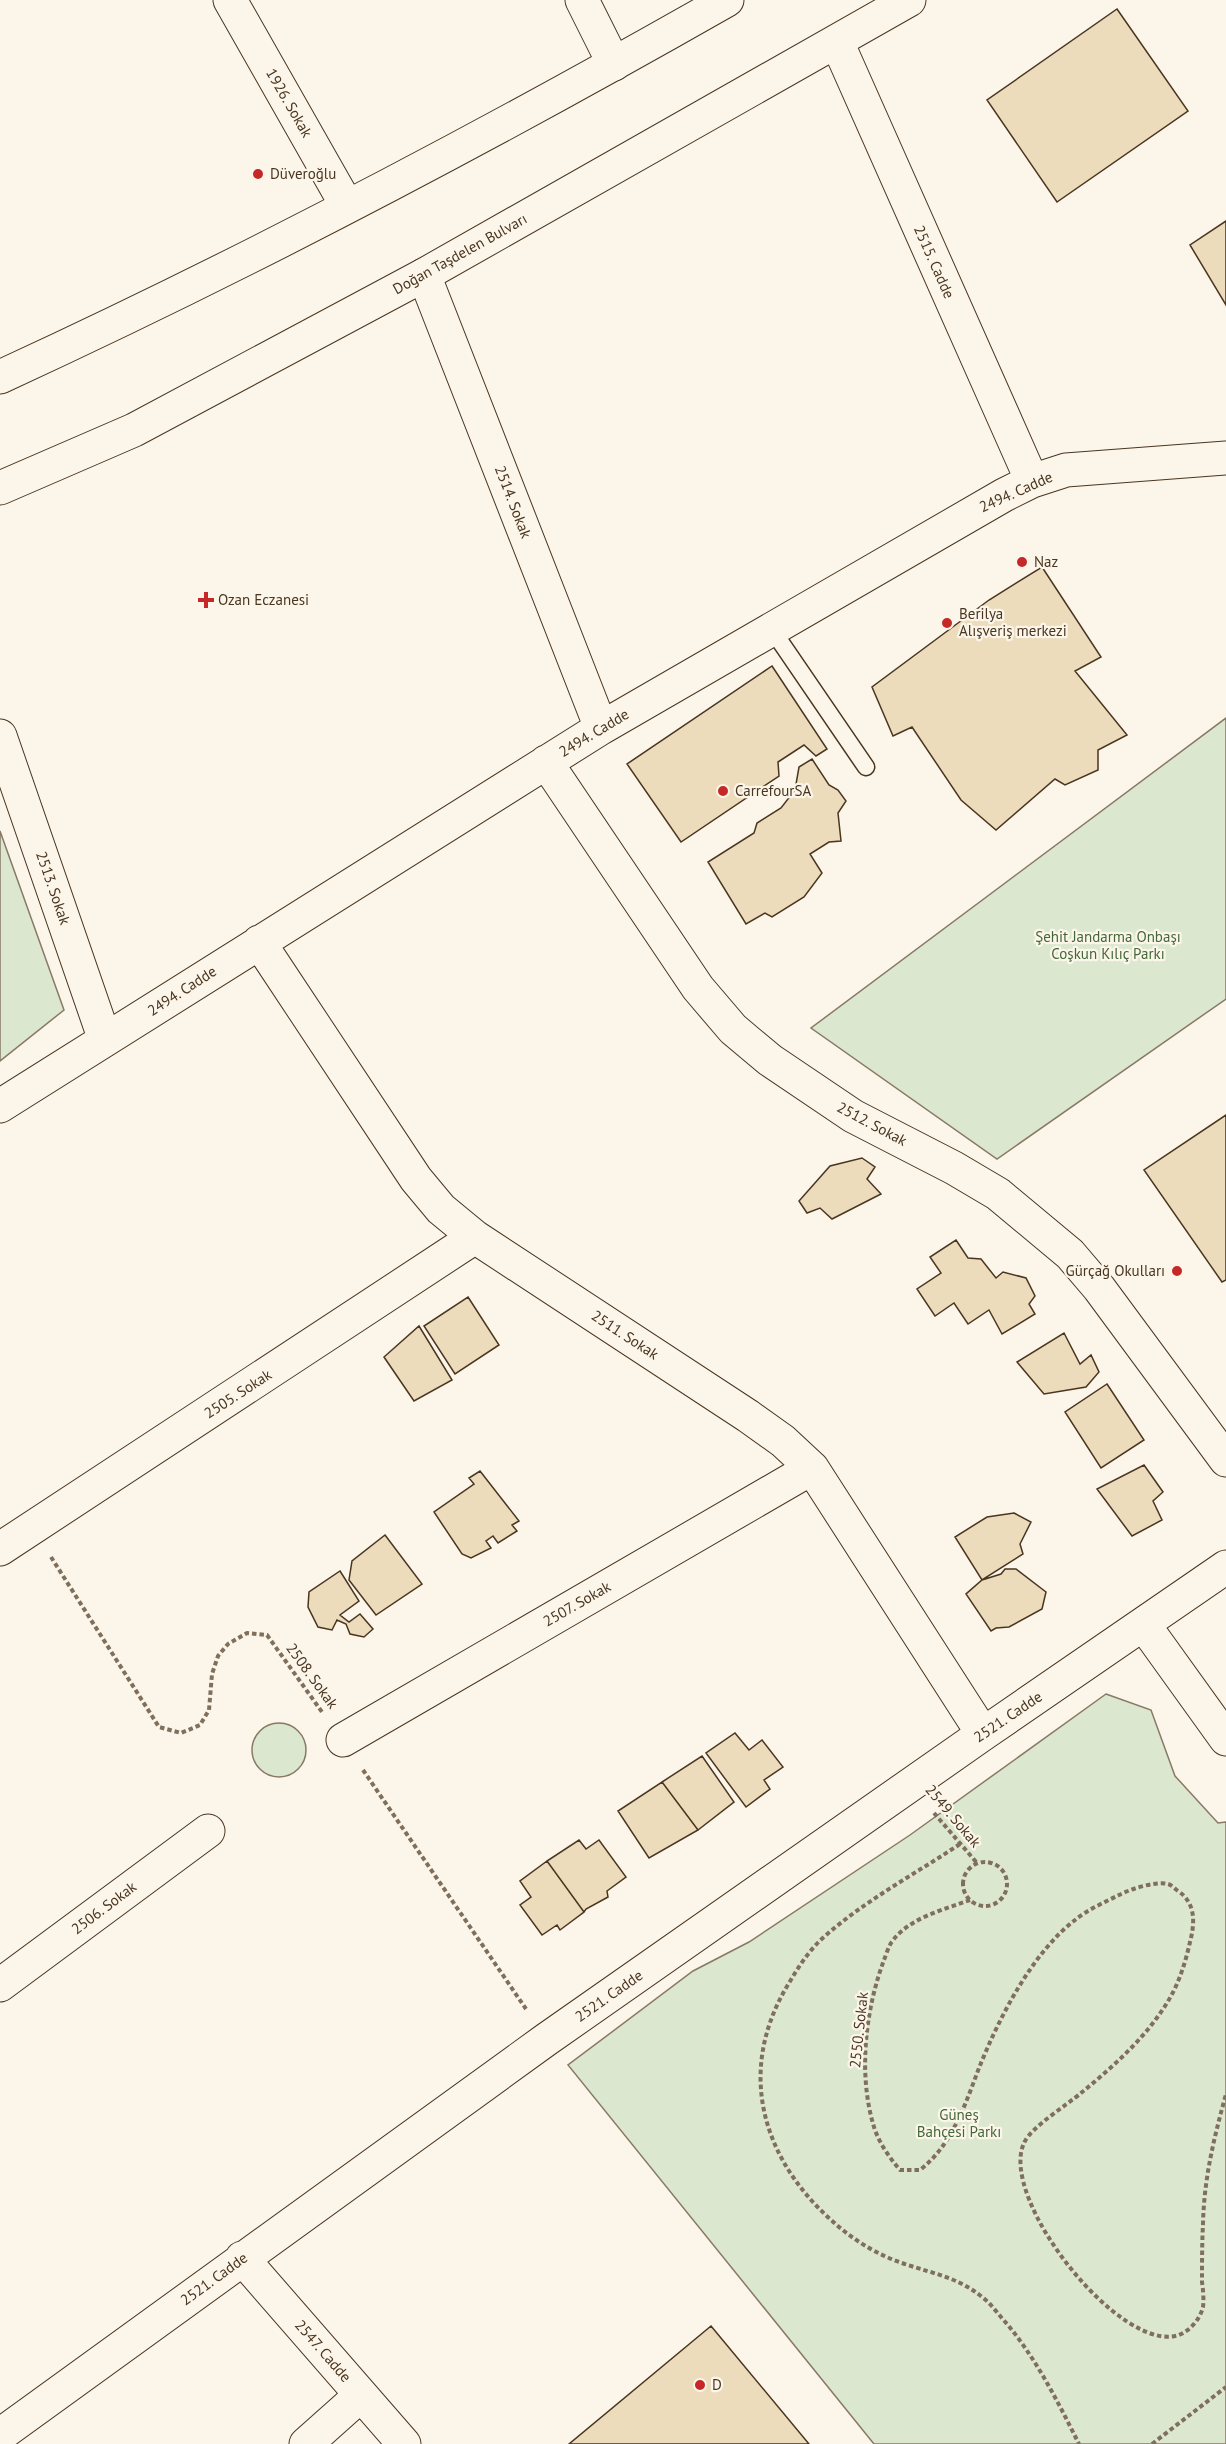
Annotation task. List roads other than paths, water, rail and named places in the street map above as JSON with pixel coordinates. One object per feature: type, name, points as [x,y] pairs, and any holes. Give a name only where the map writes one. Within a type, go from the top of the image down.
[{"type":"street","name":"1926. Sokak","points":[[230,0],[347,207]]},
{"type":"street","points":[[582,0],[614,64]]},
{"type":"street","points":[[0,377],[124,320],[347,207],[614,64],[727,0]]},
{"type":"street","name":"Doğan Taşdelen Bulvarı","points":[[0,488],[134,430],[424,275],[909,0]]},
{"type":"street","name":"2515. Cadde","points":[[837,42],[1032,482]]},
{"type":"street","name":"2514. Sokak","points":[[424,275],[601,728]]},
{"type":"street","name":"2494. Cadde","points":[[0,1106],[601,728],[975,510],[1032,482],[1066,470],[1226,458]]},
{"type":"street","name":"2513. Sokak","points":[[0,736],[105,1040]]},
{"type":"street","name":"2512. Sokak","points":[[546,762],[698,988],[733,1029],[779,1067],[853,1116],[954,1168],[998,1194],[1070,1254],[1099,1288],[1226,1460]]},
{"type":"street","name":"2511. Sokak","points":[[259,942],[416,1179],[441,1209],[475,1237],[748,1416],[783,1441],[812,1468],[983,1734]]},
{"type":"street","name":"2505. Sokak","points":[[0,1549],[475,1237]]},
{"type":"street","name":"2507. Sokak","points":[[343,1740],[812,1468]]},
{"type":"street","name":"2521. Cadde","points":[[0,2435],[547,2039],[1226,1567]]},
{"type":"street","points":[[1144,1624],[1226,1738]]},
{"type":"street","name":"2506. Sokak","points":[[0,1985],[208,1831]]},
{"type":"street","name":"2547. Cadde","points":[[242,2258],[404,2444]]},
{"type":"street","points":[[306,2444],[360,2395]]},
{"type":"lane","points":[[771,628],[866,767]]},
{"type":"place","name":"Düveroğlu","points":[[258,174]]},
{"type":"place","name":"Naz","points":[[1022,562]]},
{"type":"place","name":"Ozan Eczanesi","points":[[206,600]]},
{"type":"place","name":"Berilya Alışveriş merkezi","points":[[947,623]]},
{"type":"place","name":"CarrefourSA","points":[[723,791]]},
{"type":"place","name":"Gürçağ Okulları","points":[[1177,1271]]},
{"type":"place","name":"D","points":[[700,2385]]},
{"type":"park label","name":"Şehit Jandarma Onbaşı Coşkun Kılıç Parkı","points":[[1108,946]]},
{"type":"park label","name":"Güneş Bahçesi Parkı","points":[[959,2124]]}]
